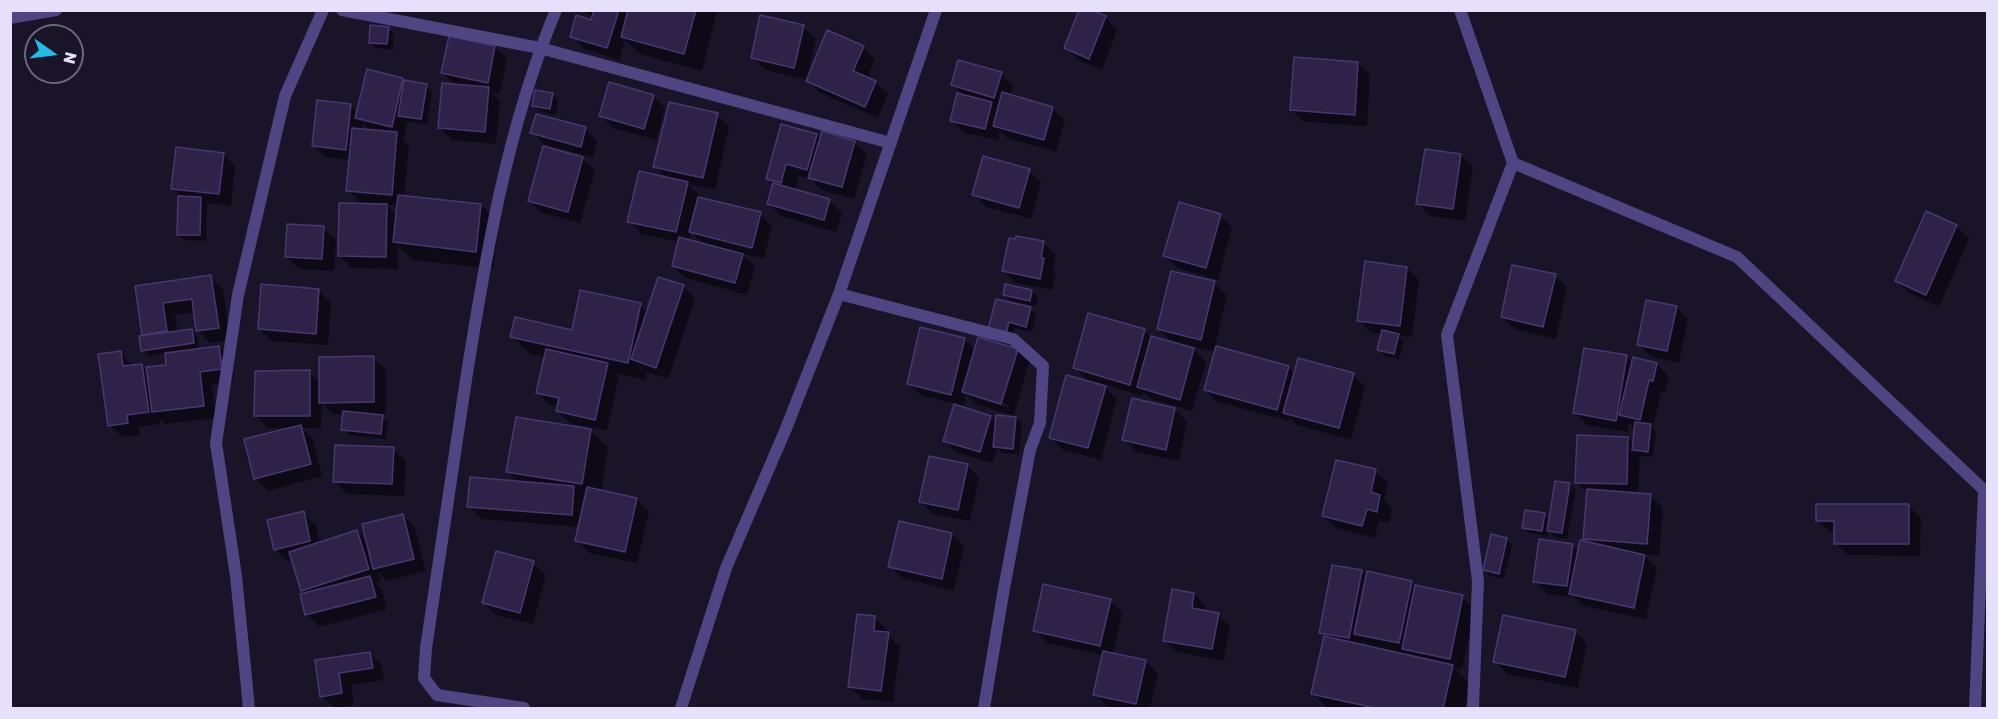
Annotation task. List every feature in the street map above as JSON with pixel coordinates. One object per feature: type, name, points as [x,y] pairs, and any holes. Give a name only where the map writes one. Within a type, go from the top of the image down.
[{"type":"street","points":[[10,18],[56,10]]},
{"type":"street","points":[[249,708],[236,576],[216,443],[237,295],[285,96],[322,10]]},
{"type":"street","points":[[342,10],[540,48],[891,143]]},
{"type":"street","points":[[524,708],[437,695],[424,678],[428,636],[482,277],[501,185],[540,48],[556,10]]},
{"type":"street","points":[[681,708],[726,568],[785,431],[839,294],[936,10]]},
{"type":"street","points":[[1460,10],[1514,163],[1447,334],[1478,580],[1473,708]]},
{"type":"street","points":[[1514,163],[1737,257],[1984,490],[1975,708]]},
{"type":"street","points":[[839,294],[1013,339],[1043,366],[1040,423],[1030,450],[984,708]]},
{"type":"building","points":[[594,10],[619,10],[607,48],[570,37],[576,15],[591,20]]},
{"type":"building","points":[[628,10],[696,10],[684,54],[621,37]]},
{"type":"building","points":[[1079,10],[1091,10],[1106,16],[1089,59],[1064,48]]},
{"type":"building","points":[[760,15],[804,25],[794,68],[751,58]]},
{"type":"building","points":[[370,25],[389,27],[387,44],[369,43]]},
{"type":"building","points":[[827,30],[864,46],[853,71],[876,81],[865,107],[806,81]]},
{"type":"building","points":[[449,36],[495,46],[488,83],[441,73]]},
{"type":"building","points":[[1294,57],[1358,62],[1355,115],[1290,110]]},
{"type":"building","points":[[958,60],[1002,72],[994,98],[951,85]]},
{"type":"building","points":[[367,69],[403,78],[392,127],[355,118]]},
{"type":"building","points":[[404,80],[427,84],[421,119],[398,116]]},
{"type":"building","points":[[609,82],[654,95],[644,129],[599,116]]},
{"type":"building","points":[[442,83],[489,87],[485,132],[438,128]]},
{"type":"building","points":[[535,90],[553,93],[550,109],[532,106]]},
{"type":"building","points":[[1002,92],[1053,107],[1044,140],[993,126]]},
{"type":"building","points":[[957,93],[992,102],[985,129],[950,121]]},
{"type":"building","points":[[317,100],[351,104],[346,150],[312,146]]},
{"type":"building","points":[[669,102],[718,113],[703,178],[653,167]]},
{"type":"building","points":[[536,114],[586,127],[581,147],[530,133]]},
{"type":"building","points":[[781,124],[817,134],[807,170],[786,164],[781,183],[766,179]]},
{"type":"building","points":[[352,128],[397,132],[392,195],[346,191]]},
{"type":"building","points":[[822,131],[855,141],[842,187],[808,178]]},
{"type":"building","points":[[543,146],[583,157],[568,212],[528,201]]},
{"type":"building","points":[[176,147],[224,153],[219,194],[171,189]]},
{"type":"building","points":[[1425,149],[1461,154],[1453,209],[1416,204]]},
{"type":"building","points":[[983,156],[1030,169],[1019,208],[972,195]]},
{"type":"building","points":[[639,171],[688,182],[676,232],[627,222]]},
{"type":"building","points":[[773,183],[830,199],[824,220],[767,204]]},
{"type":"building","points":[[398,195],[481,204],[476,252],[393,242]]},
{"type":"building","points":[[178,196],[201,197],[200,235],[177,235]]},
{"type":"building","points":[[698,197],[761,212],[752,248],[689,232]]},
{"type":"building","points":[[1179,202],[1221,214],[1206,268],[1163,256]]},
{"type":"building","points":[[339,203],[387,204],[386,257],[338,256]]},
{"type":"building","points":[[1926,211],[1957,225],[1926,295],[1895,281]]},
{"type":"building","points":[[287,224],[324,226],[322,259],[285,257]]},
{"type":"building","points":[[1016,236],[1044,241],[1040,279],[1002,271],[1009,238],[1015,239]]},
{"type":"building","points":[[679,237],[743,254],[735,283],[672,266]]},
{"type":"building","points":[[1365,261],[1407,267],[1400,326],[1357,321]]},
{"type":"building","points":[[1512,265],[1556,274],[1543,327],[1501,317]]},
{"type":"building","points":[[1171,271],[1215,281],[1201,340],[1157,329]]},
{"type":"building","points":[[211,275],[219,328],[196,331],[192,299],[163,303],[167,331],[142,335],[135,286]]},
{"type":"building","points":[[658,277],[684,285],[656,368],[631,359]]},
{"type":"building","points":[[261,284],[319,289],[316,334],[258,329]]},
{"type":"building","points":[[1005,284],[1032,290],[1030,301],[1003,295]]},
{"type":"building","points":[[580,290],[641,303],[628,363],[510,337],[515,317],[572,330]]},
{"type":"building","points":[[996,299],[1031,307],[1026,327],[1009,322],[1006,334],[988,329]]},
{"type":"building","points":[[1646,300],[1677,306],[1667,351],[1637,345]]},
{"type":"building","points":[[1088,313],[1145,329],[1130,385],[1073,368]]},
{"type":"building","points":[[920,327],[965,338],[951,395],[907,384]]},
{"type":"building","points":[[192,329],[194,343],[141,351],[139,336]]},
{"type":"building","points":[[1382,330],[1399,334],[1394,354],[1377,350]]},
{"type":"building","points":[[1151,336],[1194,348],[1180,400],[1137,387]]},
{"type":"building","points":[[978,337],[1018,349],[1001,404],[962,392]]},
{"type":"building","points":[[219,346],[222,369],[200,372],[204,406],[152,412],[146,367],[166,365],[165,353]]},
{"type":"building","points":[[1216,346],[1289,366],[1277,410],[1204,390]]},
{"type":"building","points":[[1584,348],[1627,355],[1616,421],[1573,413]]},
{"type":"building","points":[[546,349],[608,363],[595,420],[556,411],[559,398],[536,393]]},
{"type":"building","points":[[121,351],[123,366],[142,364],[149,412],[127,415],[128,423],[108,426],[98,354]]},
{"type":"building","points":[[374,356],[374,402],[319,403],[319,357]]},
{"type":"building","points":[[1633,357],[1657,363],[1653,381],[1649,380],[1640,420],[1619,415]]},
{"type":"building","points":[[1298,358],[1354,373],[1339,428],[1283,413]]},
{"type":"building","points":[[310,370],[310,416],[254,416],[255,371]]},
{"type":"building","points":[[1066,375],[1106,386],[1088,448],[1049,438]]},
{"type":"building","points":[[1132,398],[1175,408],[1166,450],[1122,440]]},
{"type":"building","points":[[954,404],[991,416],[980,452],[943,441]]},
{"type":"building","points":[[343,411],[383,415],[381,434],[341,430]]},
{"type":"building","points":[[996,415],[1016,417],[1013,449],[993,447]]},
{"type":"building","points":[[516,417],[591,429],[582,484],[506,472]]},
{"type":"building","points":[[1635,422],[1651,424],[1648,452],[1632,450]]},
{"type":"building","points":[[301,425],[311,464],[254,479],[244,439]]},
{"type":"building","points":[[1577,435],[1628,437],[1627,484],[1575,483]]},
{"type":"building","points":[[335,445],[394,447],[392,484],[333,482]]},
{"type":"building","points":[[929,456],[968,464],[958,510],[919,502]]},
{"type":"building","points":[[1336,460],[1376,469],[1371,492],[1380,495],[1377,512],[1367,509],[1362,526],[1322,516]]},
{"type":"building","points":[[470,477],[574,486],[572,515],[467,507]]},
{"type":"building","points":[[1555,481],[1570,483],[1562,533],[1547,531]]},
{"type":"building","points":[[587,487],[637,498],[625,552],[575,541]]},
{"type":"building","points":[[1587,489],[1651,494],[1647,544],[1583,539]]},
{"type":"building","points":[[1816,504],[1909,504],[1909,544],[1834,544],[1834,521],[1816,521]]},
{"type":"building","points":[[1525,510],[1545,513],[1542,531],[1522,528]]},
{"type":"building","points":[[304,511],[310,541],[274,550],[267,520]]},
{"type":"building","points":[[403,514],[414,559],[373,569],[362,524]]},
{"type":"building","points":[[899,521],[952,533],[942,579],[888,567]]},
{"type":"building","points":[[357,530],[369,569],[301,591],[289,552]]},
{"type":"building","points":[[1491,534],[1507,538],[1499,574],[1483,570]]},
{"type":"building","points":[[1539,539],[1573,544],[1567,586],[1533,582]]},
{"type":"building","points":[[1580,540],[1645,555],[1634,608],[1569,594]]},
{"type":"building","points":[[496,551],[534,561],[520,613],[482,603]]},
{"type":"building","points":[[1332,565],[1362,570],[1349,638],[1319,633]]},
{"type":"building","points":[[1367,571],[1412,581],[1399,643],[1354,634]]},
{"type":"building","points":[[370,576],[376,597],[305,615],[300,594]]},
{"type":"building","points":[[1043,584],[1111,599],[1100,646],[1033,631]]},
{"type":"building","points":[[1415,585],[1463,595],[1450,659],[1402,649]]},
{"type":"building","points":[[1172,589],[1194,593],[1192,608],[1219,613],[1212,649],[1163,641]]},
{"type":"building","points":[[857,614],[875,616],[874,631],[889,632],[881,691],[848,687]]},
{"type":"building","points":[[1503,615],[1576,630],[1565,677],[1493,662]]},
{"type":"building","points":[[1324,636],[1453,665],[1443,708],[1375,708],[1311,694]]},
{"type":"building","points":[[1103,651],[1146,660],[1136,704],[1093,695]]},
{"type":"building","points":[[370,652],[373,668],[339,673],[342,693],[320,697],[315,660]]}]
